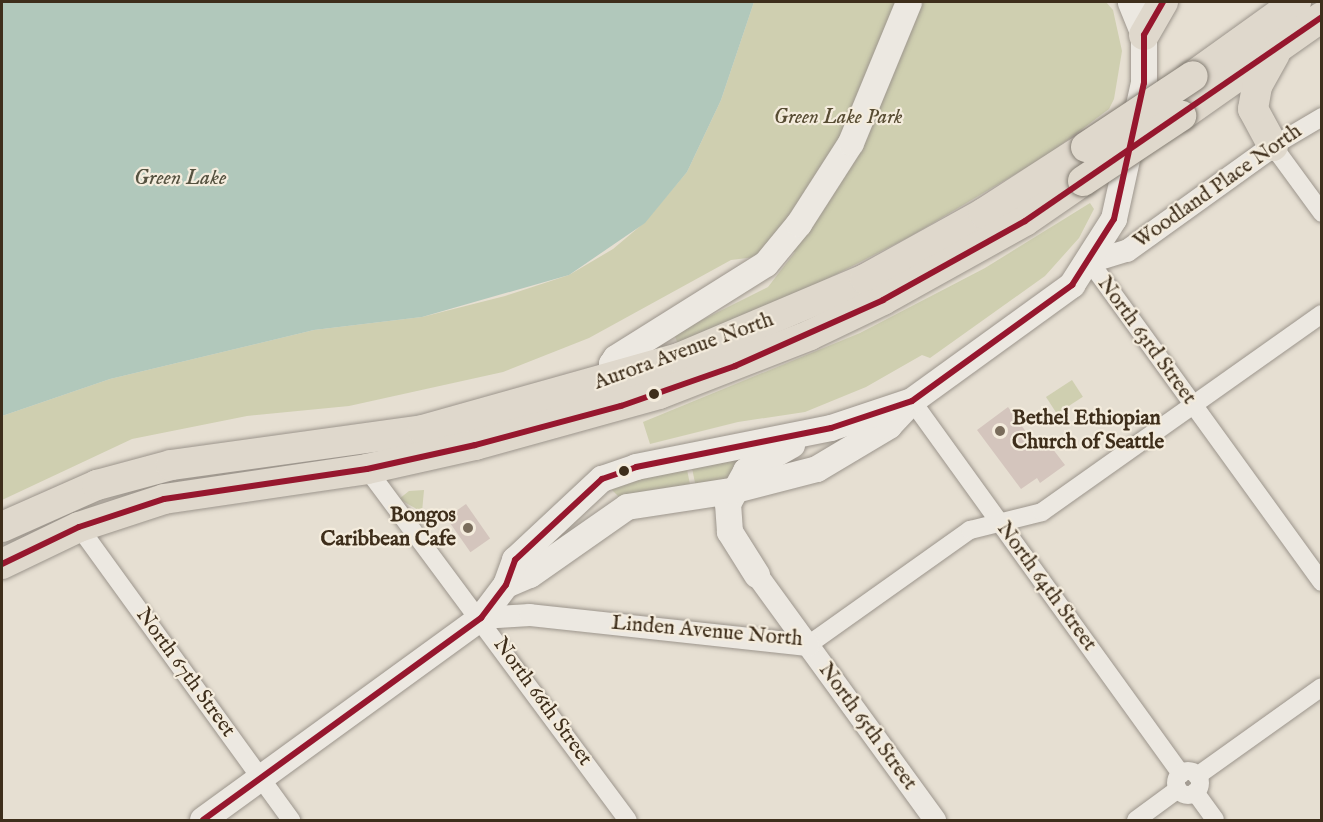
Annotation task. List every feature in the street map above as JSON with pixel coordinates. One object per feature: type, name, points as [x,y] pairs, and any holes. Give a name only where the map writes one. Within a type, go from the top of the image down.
[{"type":"highway","points":[[1144,35],[1163,2]]},
{"type":"highway","name":"Aurora Avenue North","points":[[2,527],[97,485],[171,465],[423,430],[614,380],[742,334],[865,279],[984,213],[1192,76],[1296,2]]},
{"type":"highway","name":"Aurora Avenue North","points":[[2,564],[79,527],[193,492],[366,469],[585,416],[735,366],[831,325],[955,262],[1181,116],[1322,17]]},
{"type":"highway","points":[[1273,146],[1253,109],[1257,86],[1281,46]]},
{"type":"main road","points":[[614,380],[612,364],[616,358],[756,270],[799,224],[851,143],[909,2]]},
{"type":"main road","name":"North 63rd Street","points":[[1090,262],[1114,219],[1144,83],[1144,35],[1131,2]]},
{"type":"main road","points":[[757,575],[737,524],[741,498],[817,469],[889,426],[912,401],[1072,285],[1090,262]]},
{"type":"main road","points":[[757,575],[730,532],[732,491],[746,471],[763,459],[831,428],[912,401]]},
{"type":"main road","points":[[203,820],[481,618],[506,585],[515,560],[589,489],[621,470],[831,428]]},
{"type":"main road","points":[[506,585],[530,575],[613,514],[651,500],[732,491],[817,469]]},
{"type":"main road","points":[[589,489],[613,514]]},
{"type":"street","name":"Woodland Place North","points":[[1090,262],[1127,251],[1273,146],[1322,117]]},
{"type":"street","points":[[1273,146],[1322,213]]},
{"type":"street","name":"North 63rd Street","points":[[1090,262],[1322,582]]},
{"type":"street","name":"Linden Avenue North","points":[[481,618],[530,615],[808,645],[970,530],[1042,512],[1322,314]]},
{"type":"street","name":"North 64th Street","points":[[912,401],[1215,820]]},
{"type":"street","name":"North 66th Street","points":[[366,469],[481,618],[628,820]]},
{"type":"street","name":"North 67th Street","points":[[79,527],[291,820]]},
{"type":"street","name":"North 65th Street","points":[[757,575],[935,820]]},
{"type":"street","points":[[1136,820],[1322,687]]},
{"type":"green space","name":"Green Lake Park","points":[[754,2],[1106,2],[1113,10],[1122,51],[1114,99],[1109,109],[1046,156],[911,236],[786,300],[678,344],[674,334],[768,287],[795,252],[731,260],[589,338],[503,372],[349,406],[247,416],[132,439],[2,500],[2,416],[110,379],[314,330],[422,317],[505,296],[569,275],[613,249],[645,222],[687,172],[721,100]]},
{"type":"green space","points":[[1090,203],[1094,209],[1079,238],[1045,276],[930,358],[922,355],[866,387],[805,412],[738,422],[650,444],[643,422],[860,333],[985,268]]},
{"type":"green space","points":[[1072,380],[1083,397],[1057,414],[1046,397]]},
{"type":"green space","points":[[757,449],[727,482],[696,488],[691,463]]},
{"type":"green space","points":[[686,465],[691,489],[622,500],[608,486]]},
{"type":"green space","points":[[424,490],[422,512],[399,499],[409,491]]},
{"type":"water","name":"Green Lake","points":[[2,2],[754,2],[721,100],[687,172],[645,223],[569,275],[422,317],[314,330],[110,379],[2,416]]},
{"type":"building","points":[[1008,407],[1040,451],[1049,444],[1065,465],[1040,483],[1037,478],[1021,489],[977,430]]},
{"type":"building","name":"Bongos Caribbean Cafe","points":[[466,504],[490,538],[470,552],[446,518]]},
{"type":"transit line","points":[[203,820],[481,618],[506,585],[515,560],[602,479],[636,467],[831,428],[912,401],[1072,285],[1114,219],[1144,83],[1144,35],[1163,2]]},
{"type":"transit line","points":[[2,564],[79,527],[164,499],[367,469],[475,445],[621,406],[735,366],[883,300],[1025,221],[1322,17]]},
{"type":"place","name":"Bethel Ethiopian Church of Seattle","points":[[1000,431]]},
{"type":"place","name":"Bongos Caribbean Cafe","points":[[468,528]]}]
